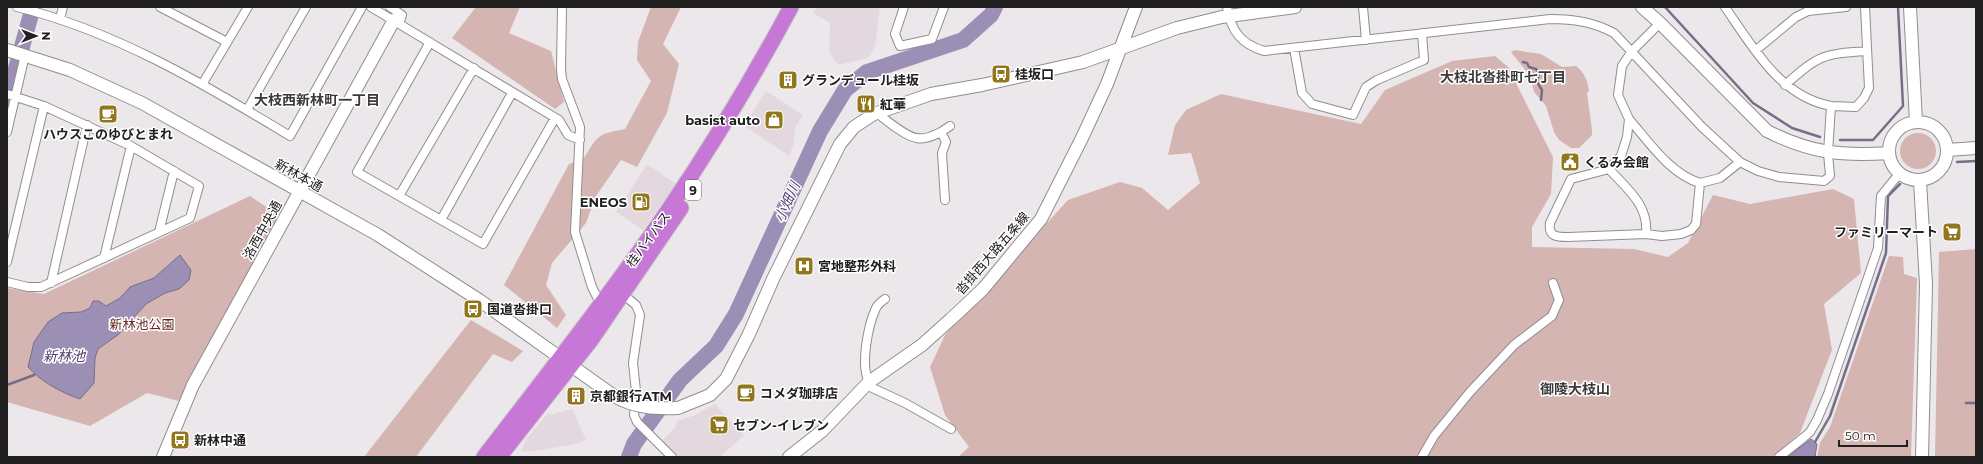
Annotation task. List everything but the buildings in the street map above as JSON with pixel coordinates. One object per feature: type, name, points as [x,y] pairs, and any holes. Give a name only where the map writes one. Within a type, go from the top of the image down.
[{"type":"highway","name":"桂バイパス","points":[[484,457],[566,361],[600,303],[618,291],[708,149],[765,55],[791,7]]},
{"type":"highway","name":"桂バイパス","points":[[499,457],[566,361],[716,154],[774,60],[802,7]]},
{"type":"street","points":[[60,19],[63,7]]},
{"type":"street","points":[[160,7],[227,42]]},
{"type":"street","points":[[203,83],[248,7]]},
{"type":"street","points":[[247,110],[306,7]]},
{"type":"street","points":[[22,8],[60,19],[132,49],[203,83],[290,136],[362,7]]},
{"type":"street","points":[[371,7],[502,84],[512,93],[559,120],[568,135],[580,140]]},
{"type":"street","points":[[390,7],[402,15],[396,22]]},
{"type":"street","points":[[562,7],[562,79],[580,127],[575,232],[592,287],[600,303]]},
{"type":"street","points":[[904,7],[894,34],[900,46],[932,39],[944,7]]},
{"type":"street","name":"沓掛西大路五条線","points":[[789,457],[822,431],[868,384],[922,345],[951,319],[982,289],[1041,219],[1082,138],[1120,50],[1136,7]]},
{"type":"street","points":[[950,126],[941,132],[926,138],[916,138],[887,122],[877,113],[931,94],[1052,70],[1120,50],[1177,28],[1228,11],[1295,7]]},
{"type":"street","points":[[1363,7],[1366,40]]},
{"type":"street","points":[[1642,7],[1660,23],[1767,131],[1788,142],[1828,153],[1853,155],[1889,153]]},
{"type":"street","points":[[1756,50],[1796,17],[1808,11],[1846,7]]},
{"type":"street","points":[[1728,8],[1756,50],[1785,85],[1812,102],[1830,106],[1856,107],[1864,98],[1869,88],[1865,7]]},
{"type":"street","points":[[1910,7],[1916,122]]},
{"type":"street","points":[[1228,11],[1238,37],[1252,47],[1264,51],[1550,19],[1573,19],[1598,24],[1614,33],[1707,131],[1740,162],[1758,171],[1779,177],[1824,181],[1830,176],[1828,153],[1830,106]]},
{"type":"street","name":"洛西中央通","points":[[163,457],[193,385],[299,191],[396,22]]},
{"type":"street","points":[[1660,23],[1632,51],[1622,66],[1618,95],[1628,120],[1666,162],[1687,179],[1700,183],[1720,178],[1740,162]]},
{"type":"street","points":[[1294,48],[1302,93],[1312,104],[1353,115],[1366,87],[1376,80],[1424,60],[1422,33]]},
{"type":"street","points":[[430,42],[357,172],[483,244],[555,118]]},
{"type":"street","name":"新林本通","points":[[10,51],[70,70],[142,103],[378,235],[428,266],[614,396],[626,403],[650,409],[678,408],[710,395],[726,379],[749,334],[772,280],[840,144],[854,127],[877,113]]},
{"type":"street","points":[[1785,85],[1811,63],[1823,56],[1833,53],[1867,51]]},
{"type":"street","points":[[7,132],[25,55]]},
{"type":"street","points":[[399,196],[474,68]]},
{"type":"street","points":[[441,220],[512,93]]},
{"type":"street","points":[[7,94],[44,106],[131,146],[199,186],[190,218],[41,287],[28,287],[7,282]]},
{"type":"street","points":[[7,262],[44,106]]},
{"type":"street","points":[[1628,120],[1625,147],[1609,170],[1571,179],[1550,224],[1549,229],[1551,234],[1555,237],[1646,234],[1662,236],[1680,234],[1691,230],[1696,224],[1700,183]]},
{"type":"street","points":[[1916,122],[1927,124],[1937,130],[1944,139],[1947,150],[1945,161],[1940,171],[1931,178],[1920,180],[1909,179],[1899,174],[1892,164],[1889,153],[1890,142],[1896,132],[1905,125],[1916,122]]},
{"type":"street","points":[[51,283],[87,125]]},
{"type":"street","points":[[941,132],[946,142],[942,153],[945,200]]},
{"type":"street","points":[[104,258],[131,146]]},
{"type":"street","points":[[1947,150],[1976,148]]},
{"type":"street","points":[[1609,170],[1625,186],[1645,212],[1647,223],[1646,234]]},
{"type":"street","points":[[159,232],[174,171]]},
{"type":"street","points":[[1779,457],[1810,432],[1817,420],[1828,394],[1878,248],[1881,196],[1899,174]]},
{"type":"street","points":[[1920,180],[1926,284],[1922,457]]},
{"type":"street","points":[[1422,457],[1434,436],[1494,365],[1514,345],[1552,316],[1559,300],[1553,283]]},
{"type":"street","points":[[618,291],[636,305],[640,315],[633,363],[636,391],[634,415],[637,422],[653,440],[672,457]]},
{"type":"street","points":[[885,299],[876,306],[870,326],[865,362],[865,374],[868,384],[951,429]]},
{"type":"shaded area","points":[[817,7],[880,7],[875,46],[868,58],[838,65],[829,52],[830,23],[813,13]]},
{"type":"shaded area","name":"basist auto","points":[[766,91],[803,115],[796,126],[793,146],[789,156],[744,126]]},
{"type":"shaded area","points":[[647,164],[676,184],[643,230],[616,212]]},
{"type":"shaded area","points":[[715,404],[744,435],[720,457],[679,457],[670,450],[662,440],[676,427],[677,421],[695,415]]},
{"type":"shaded area","points":[[567,410],[573,410],[586,440],[572,445],[525,452],[521,450],[526,439],[548,413],[550,415]]},
{"type":"green space","points":[[476,7],[520,7],[509,33],[551,51],[564,102],[555,109],[452,38]]},
{"type":"green space","points":[[651,7],[681,7],[663,44],[679,64],[667,113],[637,167],[621,160],[596,196],[586,223],[552,263],[546,285],[566,315],[557,328],[504,285],[569,164],[584,158],[596,140],[604,134],[625,129],[651,81],[637,60],[638,42]]},
{"type":"green space","points":[[1515,50],[1541,54],[1562,67],[1576,66],[1587,80],[1592,135],[1579,148],[1571,148],[1559,140],[1554,132],[1546,106],[1534,92],[1530,76],[1511,52]]},
{"type":"green space","points":[[1495,56],[1508,67],[1553,157],[1551,194],[1532,227],[1532,247],[1634,249],[1668,257],[1688,243],[1713,195],[1750,204],[1833,189],[1854,199],[1861,273],[1824,304],[1832,350],[1800,433],[1773,457],[958,457],[969,447],[945,415],[930,367],[945,335],[1068,200],[1120,182],[1142,188],[1168,210],[1200,183],[1191,153],[1168,155],[1175,125],[1186,110],[1221,94],[1361,124],[1385,90],[1452,61]]},
{"type":"green space","points":[[1915,133],[1921,133],[1931,138],[1936,151],[1931,164],[1921,169],[1915,169],[1905,164],[1900,154],[1900,148],[1905,138]]},
{"type":"green space","name":"新林池公園","points":[[250,196],[280,216],[179,401],[147,393],[90,426],[7,402],[7,288],[44,294]]},
{"type":"green space","points":[[1976,249],[1976,457],[1935,457],[1939,252]]},
{"type":"green space","points":[[1889,256],[1903,257],[1904,274],[1917,278],[1911,457],[1817,457],[1820,443],[1830,427]]},
{"type":"green space","points":[[471,320],[523,351],[512,362],[493,354],[416,457],[364,457]]},
{"type":"water","name":"新林池","points":[[180,255],[191,270],[189,280],[179,289],[165,293],[146,304],[119,334],[98,349],[95,358],[94,383],[80,399],[52,386],[28,367],[34,342],[48,322],[62,313],[81,312],[90,308],[93,301],[99,301],[106,306],[120,298],[130,287],[154,278]]},
{"type":"water","points":[[1811,439],[1817,444],[1815,457],[1787,457]]},
{"type":"waterway","points":[[7,101],[33,7]]},
{"type":"waterway","name":"小畑川","points":[[629,457],[634,444],[680,380],[716,346],[736,314],[820,131],[845,90],[867,72],[963,40],[991,15],[995,7]]},
{"type":"waterway","points":[[1665,7],[1753,103],[1792,128],[1820,137]]},
{"type":"waterway","points":[[1840,140],[1873,140],[1903,106],[1898,7]]},
{"type":"waterway","points":[[1523,62],[1527,63],[1529,67],[1536,69],[1539,73],[1537,82],[1542,90],[1541,100]]},
{"type":"waterway","points":[[1957,162],[1976,161]]},
{"type":"waterway","points":[[1815,442],[1830,416],[1886,253],[1888,196],[1900,184]]},
{"type":"waterway","points":[[7,385],[34,375]]},
{"type":"waterway","points":[[1966,403],[1976,403]]},
{"type":"place","name":"桂坂口","points":[[1001,74]]},
{"type":"place","name":"グランデュール桂坂","points":[[788,80]]},
{"type":"place","name":"紅華","points":[[866,104]]},
{"type":"place","name":"ハウスこのゆびとまれ","points":[[108,114]]},
{"type":"place","name":"basist auto","points":[[774,120]]},
{"type":"place","name":"くるみ会館","points":[[1570,162]]},
{"type":"place","name":"ENEOS","points":[[641,202]]},
{"type":"place","name":"ファミリーマート","points":[[1952,232]]},
{"type":"place","name":"宮地整形外科","points":[[804,266]]},
{"type":"place","name":"国道沓掛口","points":[[473,309]]},
{"type":"place","name":"コメダ珈琲店","points":[[746,393]]},
{"type":"place","name":"京都銀行ATM","points":[[576,396]]},
{"type":"place","name":"セブン-イレブン","points":[[719,425]]},
{"type":"place","name":"新林中通","points":[[180,440]]},
{"type":"district","name":"大枝北沓掛町七丁目","points":[[1503,77]]},
{"type":"district","name":"大枝西新林町一丁目","points":[[317,100]]},
{"type":"district","name":"御陵大枝山","points":[[1575,389]]}]
